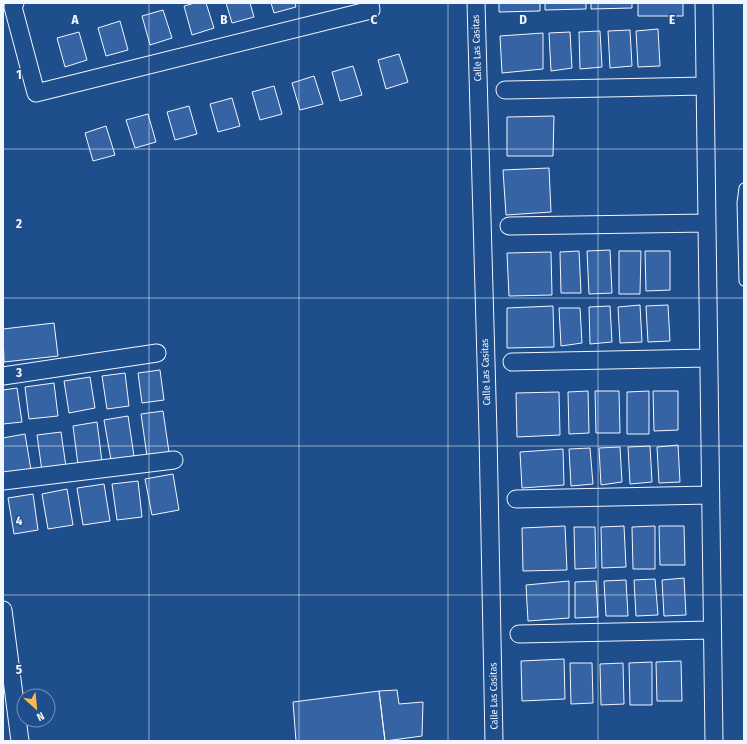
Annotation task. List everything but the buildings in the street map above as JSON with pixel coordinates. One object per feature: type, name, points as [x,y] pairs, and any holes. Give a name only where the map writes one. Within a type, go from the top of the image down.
[{"type":"street","points":[[15,3],[14,7],[36,93],[371,10],[370,3]]},
{"type":"street","name":"Calle Las Casitas","points":[[476,3],[488,441],[494,741]]},
{"type":"street","points":[[704,3],[714,741]]},
{"type":"street","points":[[505,90],[705,86]]},
{"type":"street","points":[[509,226],[707,223]]},
{"type":"street","points":[[3,376],[157,353]]},
{"type":"street","points":[[512,362],[708,358]]},
{"type":"street","points":[[3,481],[174,460]]},
{"type":"street","points":[[516,499],[710,495]]},
{"type":"street","points":[[3,610],[20,741]]},
{"type":"street","points":[[519,634],[712,630]]},
{"type":"lane","points":[[744,188],[742,203],[744,281]]}]
